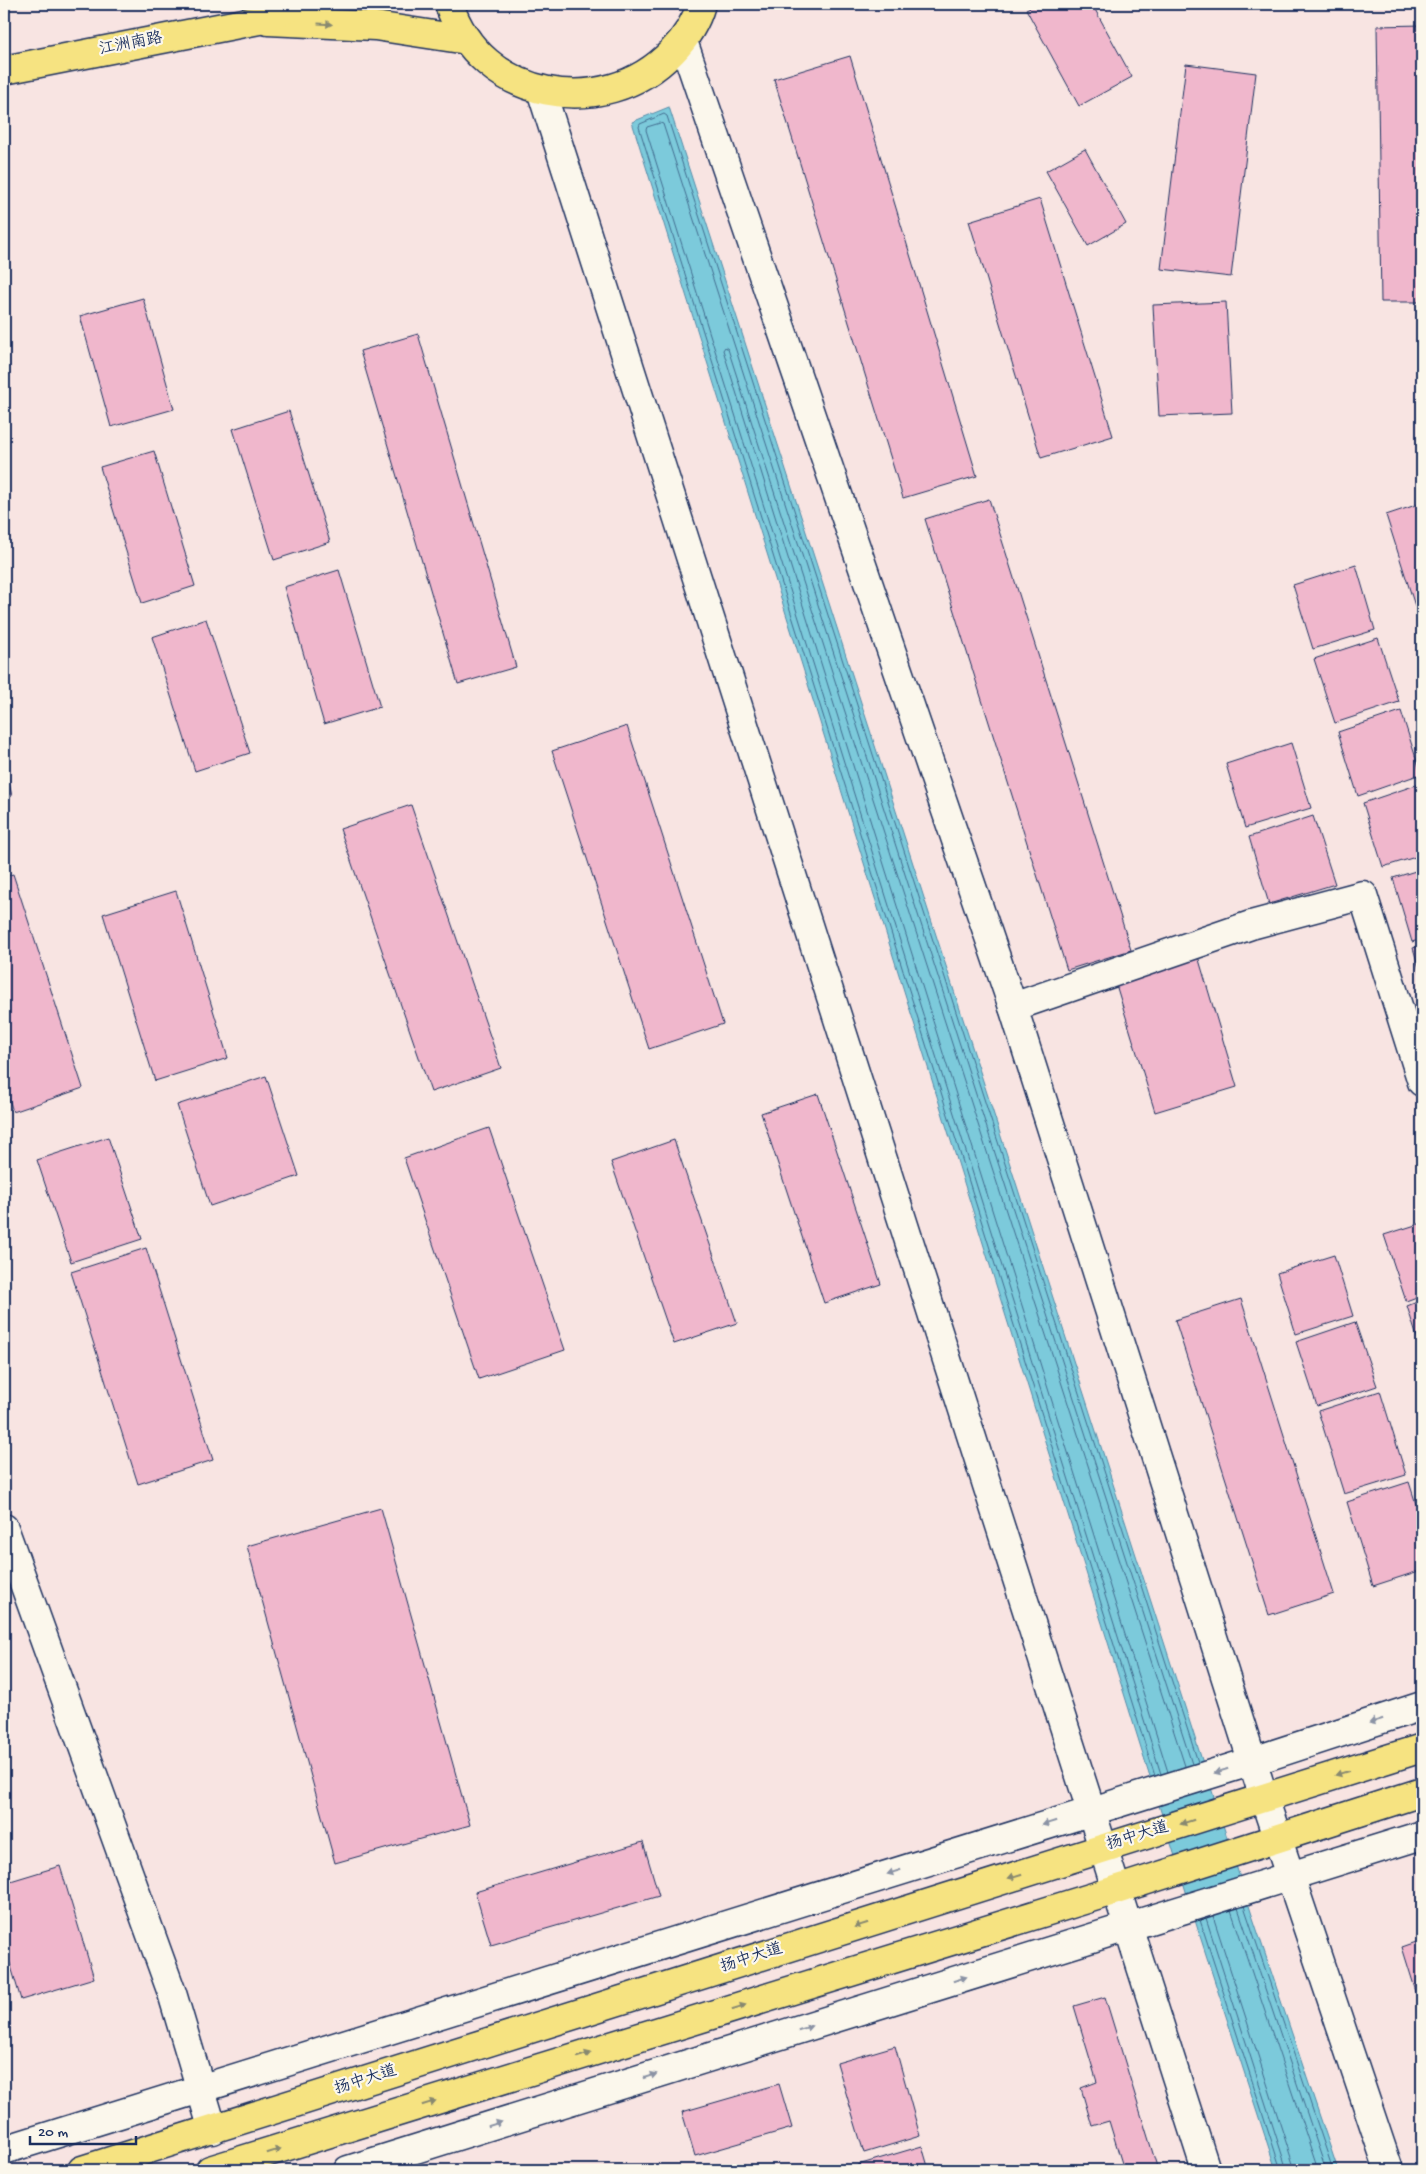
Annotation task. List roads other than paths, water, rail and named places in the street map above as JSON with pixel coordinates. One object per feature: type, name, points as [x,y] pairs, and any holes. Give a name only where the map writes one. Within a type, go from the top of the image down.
[{"type":"main road","points":[[259,20],[299,4]]},
{"type":"main road","points":[[449,4],[467,40],[488,62],[504,74],[541,90],[570,94],[602,92],[633,82],[660,64],[683,41],[699,13],[701,4]]},
{"type":"main road","points":[[259,20],[375,26],[467,40]]},
{"type":"main road","name":"江洲南路","points":[[4,70],[259,20]]},
{"type":"main road","name":"扬中大道","points":[[82,2170],[1422,1748]]},
{"type":"main road","points":[[210,2170],[1116,1890],[1422,1792]]},
{"type":"street","points":[[683,41],[1013,1007],[1252,1761],[1389,2170]]},
{"type":"street","points":[[541,90],[1206,2170]]},
{"type":"street","points":[[1013,1007],[1252,925],[1363,895],[1422,1082]]},
{"type":"street","points":[[4,1528],[169,1984],[213,2130]]},
{"type":"street","points":[[4,2150],[1252,1761],[1422,1706]]},
{"type":"street","points":[[348,2170],[1422,1835]]},
{"type":"water","points":[[669,107],[1252,1915],[1338,2170],[1276,2170],[1199,1933],[632,122]]}]
